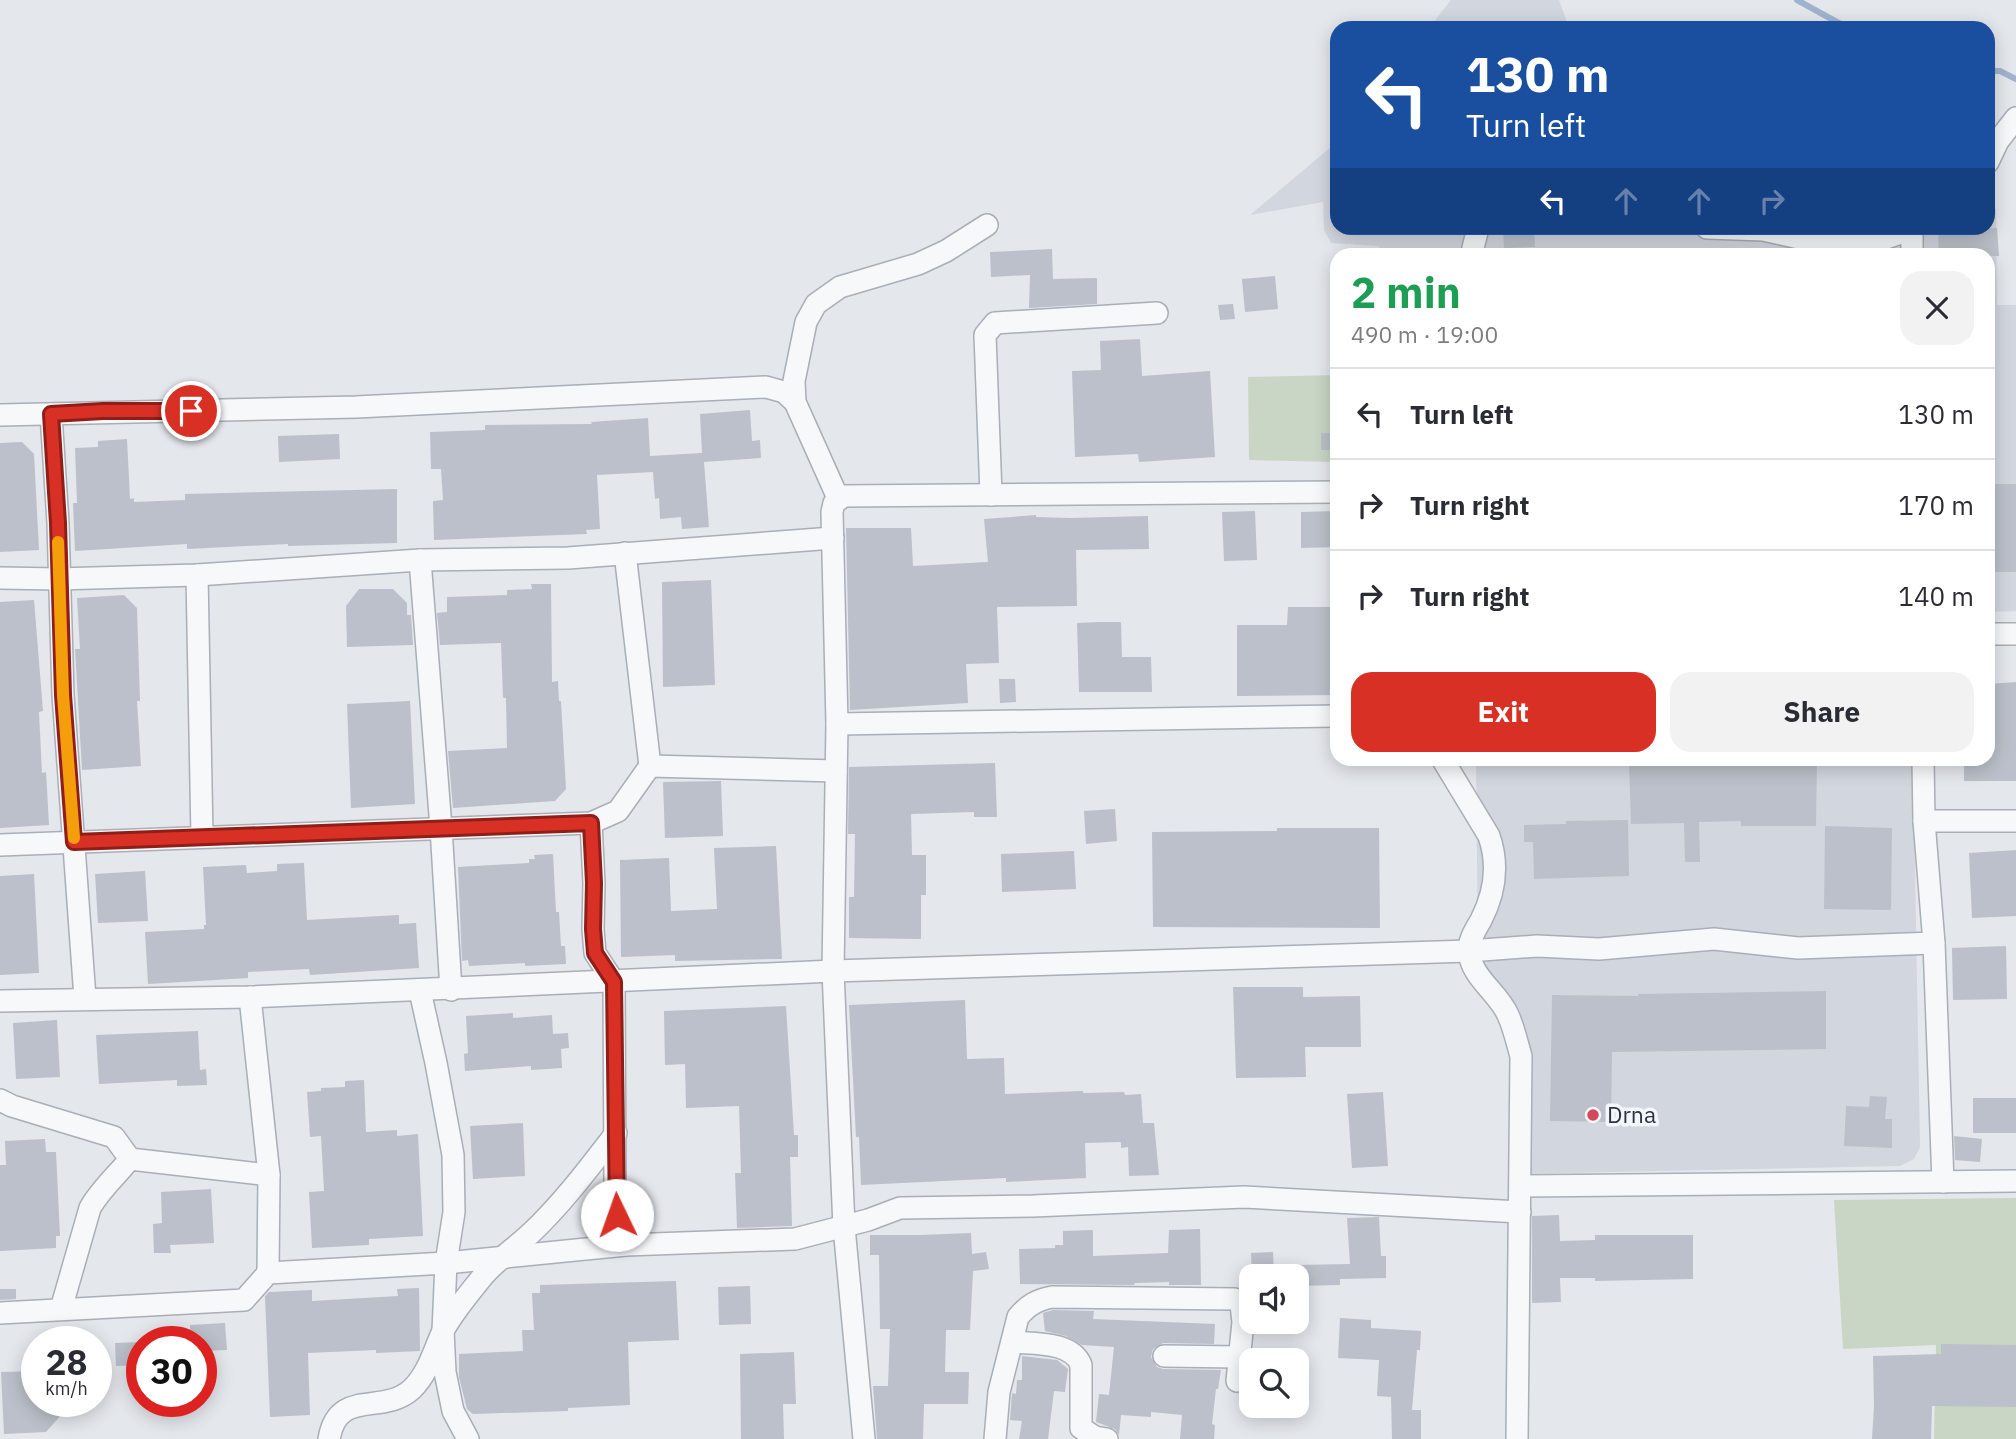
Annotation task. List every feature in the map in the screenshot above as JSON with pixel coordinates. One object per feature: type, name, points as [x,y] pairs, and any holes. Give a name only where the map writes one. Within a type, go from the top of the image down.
[{"type":"street","points":[[1995,147],[2016,118]]},
{"type":"street","points":[[838,498],[795,402],[794,382],[798,362],[807,322],[816,304],[840,287],[927,260],[987,225]]},
{"type":"street","points":[[1785,235],[1821,243],[1854,242],[1894,235]]},
{"type":"street","points":[[991,495],[985,335],[995,323],[1157,313]]},
{"type":"street","points":[[0,415],[369,406],[766,387],[784,392],[795,402]]},
{"type":"street","points":[[51,414],[58,523],[63,695],[85,998]]},
{"type":"street","points":[[864,1439],[844,1227],[833,971],[837,724],[832,512],[834,503],[844,496],[1330,492]]},
{"type":"street","points":[[0,578],[197,575],[421,560],[568,558],[833,538]]},
{"type":"street","points":[[0,845],[591,823],[618,811],[650,766],[625,553]]},
{"type":"street","points":[[421,560],[442,828],[451,990]]},
{"type":"street","points":[[197,575],[202,836]]},
{"type":"street","points":[[1995,634],[2016,634]]},
{"type":"street","points":[[837,724],[1330,716]]},
{"type":"street","points":[[650,766],[836,771]]},
{"type":"street","points":[[1447,766],[1489,836],[1494,849],[1495,880],[1488,906],[1471,939],[1469,951],[1475,970],[1507,1013],[1521,1056],[1517,1439]]},
{"type":"street","points":[[1923,766],[1924,821],[1934,943],[1943,1182]]},
{"type":"street","points":[[1924,821],[2016,821]]},
{"type":"street","points":[[591,823],[595,953],[614,982],[617,1215],[626,1245]]},
{"type":"street","points":[[2,1005],[85,998],[250,998],[833,971],[1469,951],[1538,946],[1599,949],[1714,939],[1798,948],[1934,943]]},
{"type":"street","points":[[419,991],[453,1155],[454,1212],[446,1263],[443,1331],[445,1372],[453,1411],[468,1439]]},
{"type":"street","points":[[0,1313],[244,1300],[268,1273],[269,1175],[250,998]]},
{"type":"street","points":[[0,1100],[114,1137],[130,1159],[269,1175]]},
{"type":"street","points":[[329,1439],[331,1425],[342,1411],[396,1399],[411,1389],[432,1362],[443,1331],[480,1279],[529,1235],[584,1175],[616,1133]]},
{"type":"street","points":[[61,1309],[90,1208],[96,1196],[110,1184],[130,1159]]},
{"type":"street","points":[[1521,1186],[2016,1181]]},
{"type":"street","points":[[268,1273],[446,1263],[626,1245],[795,1239],[844,1227],[900,1208],[1034,1206],[1244,1197],[1520,1212]]},
{"type":"street","points":[[995,1439],[999,1392],[1018,1317],[1037,1300],[1052,1297],[1235,1299],[1241,1304],[1243,1322],[1240,1348]]},
{"type":"street","points":[[1012,1342],[1068,1349],[1078,1355],[1081,1365],[1081,1428],[1096,1437],[1107,1439]]},
{"type":"street","points":[[1164,1356],[1239,1357],[1237,1381]]},
{"type":"shaded area","points":[[1451,0],[1559,0],[1566,21],[1434,21]]},
{"type":"shaded area","points":[[1330,148],[1330,235],[1995,235],[1996,209],[1997,305],[2016,305],[2016,611],[1995,612],[1995,248],[1379,248],[1331,243],[1324,230],[1323,202],[1250,215]]},
{"type":"shaded area","points":[[1476,766],[1913,766],[1920,1147],[1914,1159],[1900,1166],[1516,1174],[1516,1057],[1478,956]]},
{"type":"green space","points":[[1330,375],[1330,462],[1249,460],[1248,377]]},
{"type":"green space","points":[[2016,1198],[2016,1439],[1934,1439],[1936,1345],[1843,1349],[1834,1200]]},
{"type":"building","points":[[1997,228],[1999,256],[1995,256],[1995,248],[1939,248],[1938,235],[1995,235]]},
{"type":"building","points":[[1503,235],[1534,235],[1535,247],[1504,248]]},
{"type":"building","points":[[1052,249],[1053,279],[1097,278],[1097,304],[1029,308],[1030,275],[991,277],[990,252]]},
{"type":"building","points":[[1275,276],[1278,309],[1245,312],[1242,279]]},
{"type":"building","points":[[1233,304],[1235,319],[1220,320],[1218,305]]},
{"type":"building","points":[[1140,339],[1142,376],[1210,371],[1215,457],[1139,462],[1138,454],[1075,457],[1072,371],[1101,370],[1100,341]]},
{"type":"building","points":[[750,410],[752,441],[760,440],[761,458],[704,462],[709,527],[682,529],[681,517],[660,519],[659,498],[655,499],[653,472],[597,475],[600,529],[586,530],[587,534],[434,540],[433,501],[443,500],[441,469],[431,469],[430,432],[485,430],[485,425],[592,424],[591,422],[648,418],[650,456],[702,453],[700,414]]},
{"type":"building","points":[[1321,433],[1330,433],[1330,450],[1321,450]]},
{"type":"building","points":[[339,434],[340,459],[279,462],[278,436]]},
{"type":"building","points":[[127,439],[130,499],[134,498],[134,502],[185,500],[185,494],[397,489],[397,543],[288,544],[187,549],[187,544],[75,551],[75,448],[98,447],[98,441]]},
{"type":"building","points":[[22,442],[34,454],[39,550],[0,552],[0,443]]},
{"type":"building","points":[[1995,484],[2016,484],[2016,572],[1995,572]]},
{"type":"building","points":[[1255,511],[1257,560],[1224,561],[1222,512]]},
{"type":"building","points":[[1330,511],[1330,547],[1301,548],[1301,512]]},
{"type":"building","points":[[1036,515],[1070,518],[1148,516],[1149,549],[1076,550],[1077,606],[997,607],[999,663],[966,664],[968,703],[850,710],[846,528],[911,528],[913,566],[988,562],[984,519]]},
{"type":"building","points":[[711,580],[715,685],[663,687],[662,582]]},
{"type":"building","points":[[531,584],[551,584],[552,682],[558,681],[561,701],[566,789],[555,801],[453,808],[448,751],[507,748],[506,698],[503,698],[501,643],[440,645],[437,613],[447,612],[447,597],[507,595],[507,590],[532,589]]},
{"type":"building","points":[[359,589],[393,589],[407,603],[407,615],[411,615],[413,645],[347,647],[346,606]]},
{"type":"building","points":[[124,595],[137,608],[140,701],[137,701],[141,766],[82,770],[75,649],[80,649],[77,598]]},
{"type":"building","points":[[34,600],[43,711],[39,712],[42,773],[46,772],[49,825],[0,828],[0,602]]},
{"type":"building","points":[[1288,607],[1330,607],[1330,695],[1237,696],[1237,625],[1287,625]]},
{"type":"building","points":[[1121,622],[1122,657],[1151,657],[1152,692],[1079,692],[1077,623]]},
{"type":"building","points":[[999,679],[1015,679],[1016,702],[1000,703]]},
{"type":"building","points":[[2016,682],[2016,781],[1964,781],[1964,766],[1995,766],[1995,684]]},
{"type":"building","points":[[410,701],[415,804],[351,808],[347,704]]},
{"type":"building","points":[[995,763],[997,817],[974,817],[974,812],[911,814],[912,855],[926,855],[926,895],[921,895],[921,939],[849,938],[849,897],[854,897],[855,834],[848,834],[849,767]]},
{"type":"building","points":[[1629,766],[1817,766],[1816,826],[1741,826],[1741,821],[1699,822],[1700,862],[1685,862],[1684,823],[1631,824]]},
{"type":"building","points":[[721,781],[723,836],[665,838],[663,782]]},
{"type":"building","points":[[1115,809],[1117,841],[1086,844],[1084,811]]},
{"type":"building","points":[[1628,820],[1629,876],[1534,879],[1533,842],[1524,842],[1524,825]]},
{"type":"building","points":[[1825,826],[1892,828],[1891,910],[1824,909]]},
{"type":"building","points":[[1277,828],[1379,828],[1380,928],[1153,927],[1152,832],[1277,831]]},
{"type":"building","points":[[776,846],[782,959],[675,961],[675,955],[621,957],[620,860],[669,858],[671,911],[717,909],[714,848]]},
{"type":"building","points":[[2016,850],[2016,916],[1972,918],[1969,853]]},
{"type":"building","points":[[1074,851],[1076,889],[1002,892],[1001,854]]},
{"type":"building","points":[[553,854],[556,912],[559,912],[561,946],[565,946],[566,964],[469,966],[468,960],[462,961],[458,867],[529,863],[529,859],[535,859],[534,855]]},
{"type":"building","points":[[304,863],[307,920],[399,915],[399,924],[416,923],[419,968],[310,975],[309,969],[248,972],[248,978],[148,984],[145,932],[204,929],[206,925],[203,867],[246,865],[247,873],[277,871],[277,864]]},
{"type":"building","points":[[145,871],[148,921],[98,923],[95,874]]},
{"type":"building","points":[[34,874],[39,973],[0,975],[0,876]]},
{"type":"building","points":[[2006,946],[2007,999],[1953,1000],[1952,948]]},
{"type":"building","points":[[1233,987],[1303,987],[1303,997],[1360,996],[1361,1047],[1305,1047],[1306,1077],[1236,1078]]},
{"type":"building","points":[[1826,991],[1826,1049],[1612,1052],[1611,1122],[1550,1121],[1552,995],[1638,996]]},
{"type":"building","points":[[965,1000],[967,1059],[1004,1058],[1005,1094],[1083,1091],[1141,1094],[1143,1123],[1154,1123],[1159,1175],[1129,1176],[1128,1147],[1121,1148],[1121,1142],[1085,1143],[1086,1178],[1006,1182],[1006,1178],[861,1185],[849,1005]]},
{"type":"building","points":[[786,1006],[794,1135],[798,1135],[798,1157],[790,1157],[792,1226],[737,1228],[735,1173],[741,1173],[739,1106],[686,1108],[685,1064],[665,1065],[664,1011]]},
{"type":"building","points":[[513,1013],[513,1018],[552,1015],[553,1034],[568,1033],[569,1048],[561,1049],[562,1068],[531,1070],[531,1066],[465,1071],[464,1054],[468,1053],[466,1016]]},
{"type":"building","points":[[57,1020],[60,1077],[16,1079],[13,1023]]},
{"type":"building","points":[[198,1031],[200,1070],[206,1069],[207,1085],[177,1086],[177,1080],[99,1084],[96,1035]]},
{"type":"building","points":[[364,1080],[366,1132],[397,1130],[397,1136],[418,1134],[423,1236],[369,1239],[369,1245],[312,1248],[309,1192],[324,1191],[321,1136],[310,1137],[307,1092],[321,1091],[321,1088],[345,1087],[345,1081]]},
{"type":"building","points":[[1383,1092],[1388,1166],[1352,1168],[1347,1094]]},
{"type":"building","points":[[1870,1096],[1887,1097],[1885,1119],[1892,1119],[1892,1148],[1844,1146],[1846,1106],[1869,1107]]},
{"type":"building","points":[[1973,1098],[2016,1098],[2016,1133],[1973,1133]]},
{"type":"building","points":[[523,1123],[525,1176],[473,1179],[470,1126]]},
{"type":"building","points":[[1954,1136],[1982,1139],[1980,1162],[1955,1160]]},
{"type":"building","points":[[45,1139],[46,1152],[56,1152],[60,1236],[56,1236],[56,1248],[0,1251],[0,1165],[6,1165],[5,1141]]},
{"type":"building","points":[[211,1189],[214,1243],[170,1245],[171,1253],[154,1253],[153,1224],[162,1223],[161,1192]]},
{"type":"building","points":[[1559,1215],[1560,1241],[1595,1240],[1595,1235],[1693,1235],[1693,1279],[1595,1281],[1595,1278],[1560,1278],[1561,1302],[1532,1303],[1532,1216]]},
{"type":"building","points":[[1379,1217],[1381,1256],[1386,1256],[1386,1278],[1340,1279],[1340,1285],[1309,1286],[1309,1265],[1350,1264],[1347,1218]]},
{"type":"building","points":[[1200,1229],[1201,1285],[1169,1285],[1169,1282],[1134,1285],[1020,1284],[1019,1249],[1055,1248],[1055,1245],[1063,1245],[1063,1231],[1093,1230],[1093,1256],[1168,1253],[1169,1230]]},
{"type":"building","points":[[971,1233],[972,1254],[986,1252],[989,1269],[973,1271],[970,1330],[946,1330],[945,1372],[969,1372],[968,1404],[924,1404],[923,1439],[877,1439],[873,1386],[888,1386],[890,1329],[880,1329],[879,1255],[870,1255],[870,1235]]},
{"type":"building","points":[[1273,1252],[1274,1264],[1251,1264],[1251,1253]]},
{"type":"building","points":[[676,1281],[679,1340],[628,1342],[630,1405],[568,1408],[568,1411],[473,1414],[467,1409],[459,1377],[459,1354],[523,1351],[522,1330],[534,1330],[532,1293],[540,1293],[540,1285]]},
{"type":"building","points":[[750,1286],[751,1324],[719,1325],[718,1287]]},
{"type":"building","points":[[419,1288],[420,1351],[308,1353],[310,1415],[270,1417],[265,1296],[269,1292],[312,1290],[312,1301],[398,1296],[397,1289]]},
{"type":"building","points":[[0,1289],[16,1289],[16,1299],[0,1300]]},
{"type":"building","points":[[1053,1310],[1094,1311],[1093,1319],[1215,1324],[1214,1344],[1163,1343],[1153,1349],[1151,1357],[1157,1367],[1163,1369],[1221,1370],[1212,1424],[1215,1425],[1214,1439],[1180,1439],[1182,1415],[1151,1412],[1151,1417],[1121,1415],[1119,1435],[1115,1429],[1096,1422],[1099,1394],[1109,1395],[1114,1347],[1082,1345],[1066,1336],[1045,1331],[1043,1313]]},
{"type":"building","points":[[1340,1318],[1371,1320],[1371,1328],[1421,1331],[1412,1410],[1421,1410],[1421,1439],[1392,1439],[1391,1397],[1377,1396],[1379,1360],[1338,1358]]},
{"type":"building","points":[[225,1323],[227,1350],[217,1350],[217,1326],[190,1325]]},
{"type":"building","points":[[115,1343],[126,1343],[126,1366],[116,1366]]},
{"type":"building","points":[[1941,1344],[2016,1345],[2016,1407],[1932,1406],[1931,1439],[1872,1439],[1873,1356],[1941,1354]]},
{"type":"building","points":[[794,1352],[796,1404],[783,1404],[784,1439],[741,1439],[740,1354]]},
{"type":"building","points":[[1022,1356],[1057,1360],[1068,1369],[1065,1392],[1054,1391],[1048,1439],[1019,1439],[1022,1421],[1010,1420],[1012,1393],[1016,1394],[1017,1380],[1022,1380]]},
{"type":"building","points":[[21,1371],[21,1417],[59,1417],[46,1432],[4,1434],[1,1372]]},
{"type":"waterway","points":[[1797,0],[1835,21]]},
{"type":"waterway","points":[[1995,71],[2016,79]]},
{"type":"slow traffic","points":[[58,542],[63,695],[74,838]]},
{"type":"place","name":"Drna","points":[[1593,1115]]},
{"type":"route","points":[[191,411],[51,414],[58,523],[63,695],[74,842],[591,823],[595,953],[614,982],[617,1215]]}]
